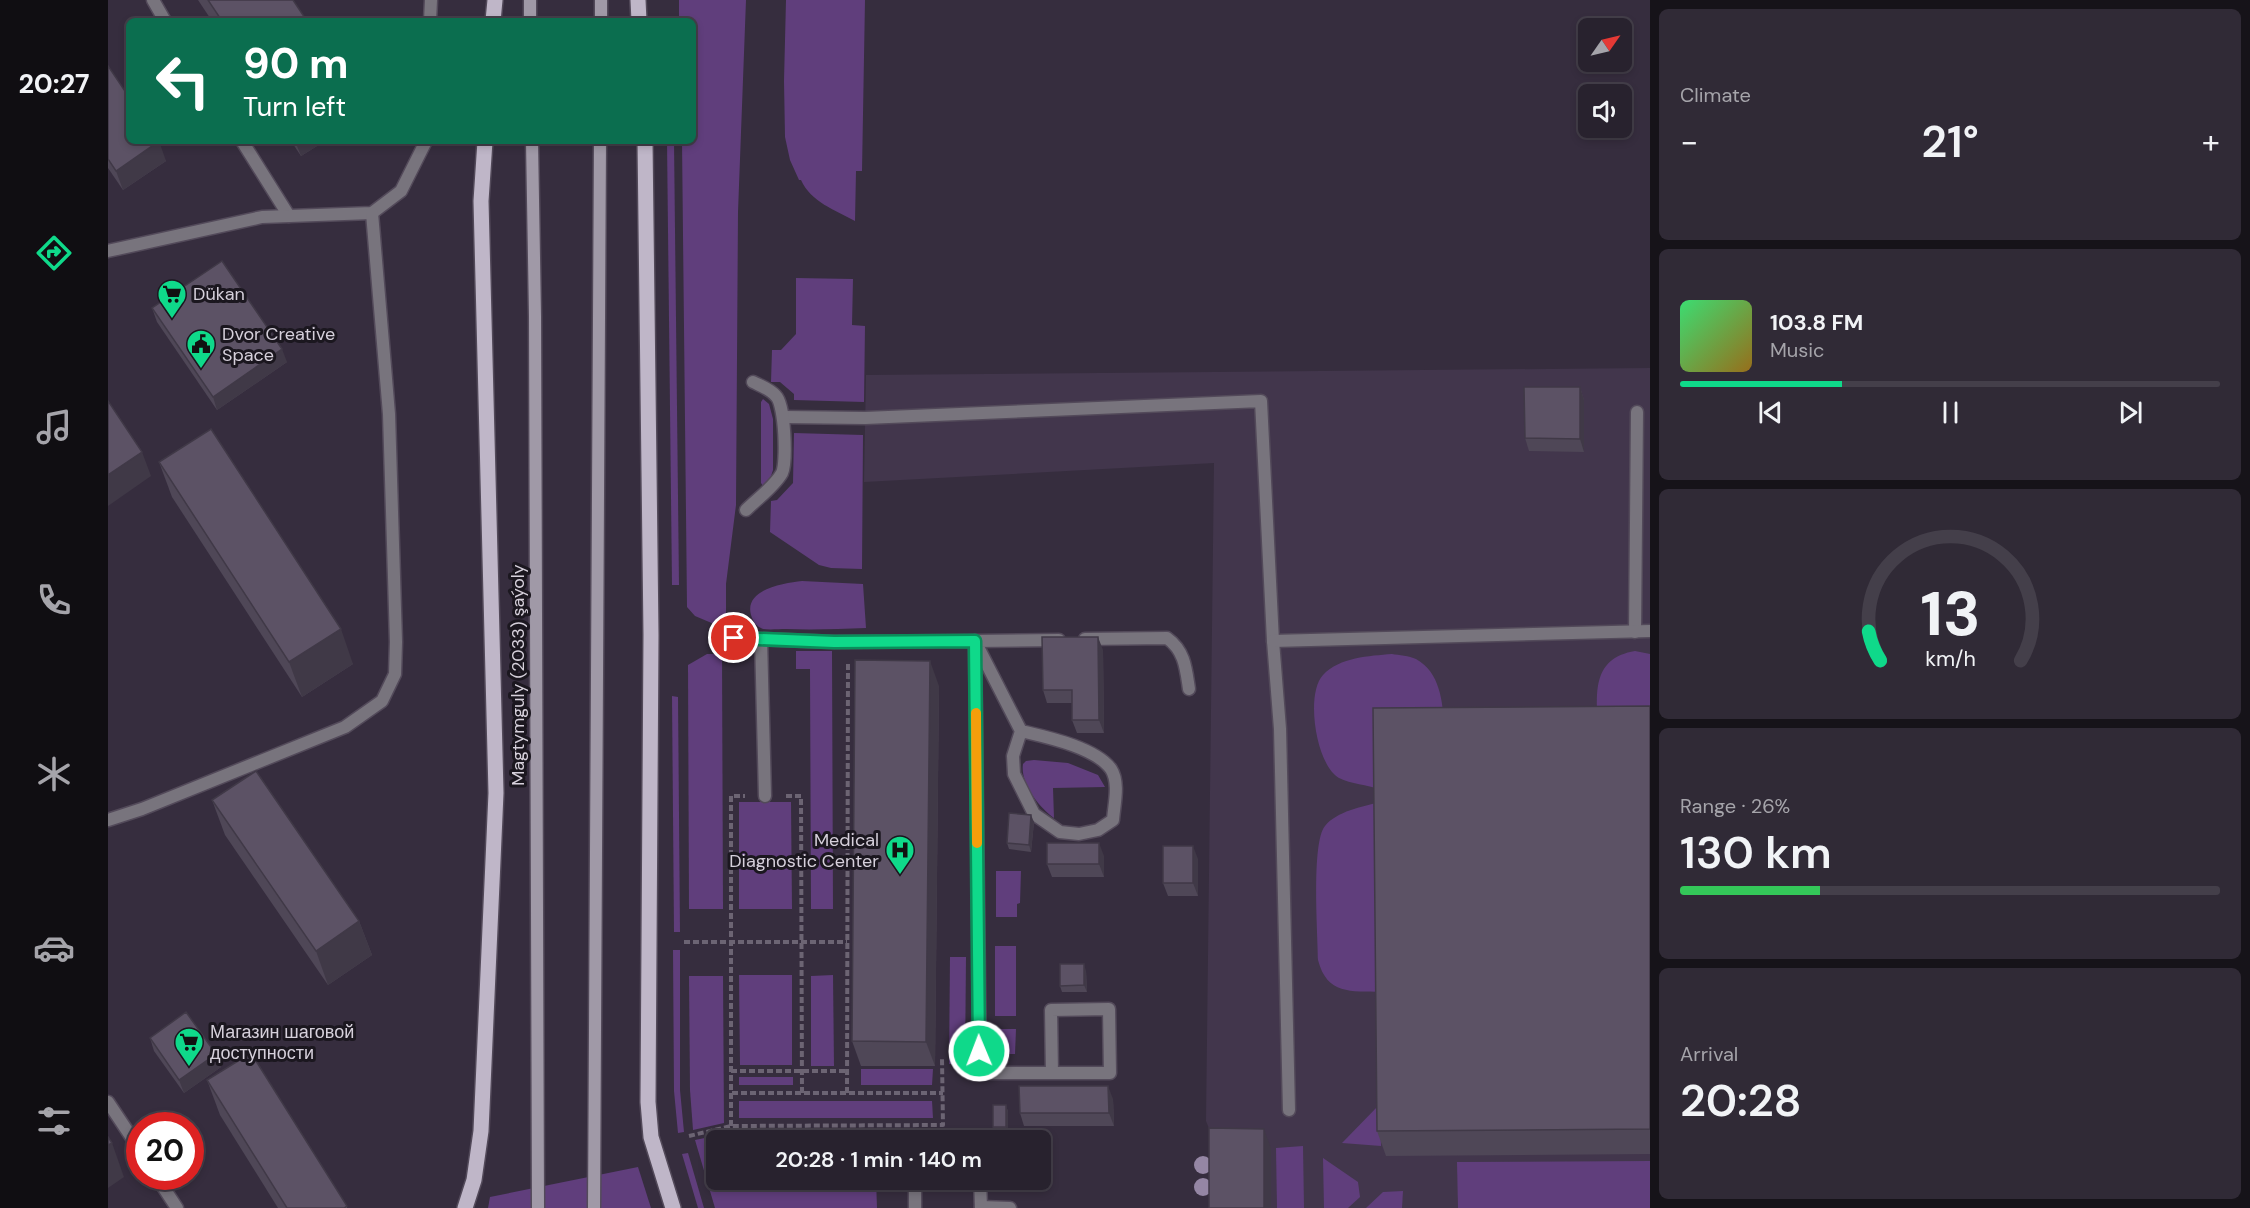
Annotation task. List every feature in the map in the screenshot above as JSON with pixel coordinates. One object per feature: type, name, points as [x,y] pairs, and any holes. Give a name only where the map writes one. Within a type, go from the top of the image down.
[{"type":"main road","points":[[493,18],[495,0]]},
{"type":"main road","points":[[530,0],[530,18]]},
{"type":"main road","points":[[601,0],[601,18]]},
{"type":"main road","points":[[638,0],[639,18]]},
{"type":"main road","points":[[465,1208],[474,1180],[481,1131],[496,793],[481,201],[485,144]]},
{"type":"main road","name":"Magtymguly (2033) şaýoly","points":[[532,144],[535,328],[538,1208]]},
{"type":"main road","points":[[594,1208],[600,144]]},
{"type":"main road","points":[[645,144],[651,635],[648,1102],[651,1137],[673,1208]]},
{"type":"street","points":[[153,0],[163,18]]},
{"type":"street","points":[[430,0],[430,18]]},
{"type":"street","points":[[244,144],[289,216]]},
{"type":"street","points":[[108,251],[262,217],[372,213],[402,191],[425,144]]},
{"type":"street","points":[[108,820],[142,809],[345,727],[382,700],[394,674],[396,642],[389,414],[372,213]]},
{"type":"street","points":[[746,510],[782,472],[784,417],[781,404],[777,397],[753,381]]},
{"type":"street","points":[[784,417],[865,418],[1261,401],[1273,641],[1280,729],[1289,1110]]},
{"type":"street","points":[[1635,632],[1637,412]]},
{"type":"street","points":[[1273,641],[1650,631]]},
{"type":"street","points":[[734,638],[848,642],[1167,638],[1176,645],[1184,658],[1189,689]]},
{"type":"street","points":[[761,639],[765,796]]},
{"type":"street","points":[[975,641],[1021,731],[1013,756],[1014,774],[1034,814],[1060,832],[1079,834],[1098,830],[1113,820],[1116,788],[1111,770],[1094,755],[1055,739],[1021,731]]},
{"type":"street","points":[[975,641],[980,1073],[1052,1073],[1110,1072],[1109,1009],[1051,1010],[1052,1073]]},
{"type":"street","points":[[108,1102],[126,1129]]},
{"type":"street","points":[[165,1190],[177,1208]]},
{"type":"street","points":[[915,1190],[915,1208]]},
{"type":"street","points":[[980,1190],[981,1208],[1010,1208]]},
{"type":"path","points":[[847,1093],[848,642]]},
{"type":"path","points":[[731,802],[731,1126]]},
{"type":"path","points":[[801,802],[802,1093]]},
{"type":"path","points":[[684,942],[848,942]]},
{"type":"path","points":[[689,1136],[731,1126],[943,1125],[942,1058]]},
{"type":"path","points":[[732,1071],[848,1071]]},
{"type":"path","points":[[732,1093],[943,1093]]},
{"type":"shaded area","points":[[679,0],[746,0],[738,212],[736,505],[726,584],[726,615],[723,620],[714,624],[695,616],[687,607],[682,144],[696,144],[696,18],[679,18]]},
{"type":"shaded area","points":[[786,0],[865,0],[862,171],[856,171],[855,221],[817,200],[799,180],[790,160],[785,137]]},
{"type":"shaded area","points":[[667,144],[674,144],[679,585],[672,585]]},
{"type":"shaded area","points":[[796,278],[853,279],[852,325],[865,326],[864,402],[794,400],[794,394],[780,382],[771,382],[772,350],[781,350],[796,334]]},
{"type":"shaded area","points":[[1650,368],[1650,1208],[1215,1208],[1216,1146],[1206,1121],[1214,463],[864,482],[866,375]]},
{"type":"shaded area","points":[[763,399],[769,404],[773,419],[773,470],[769,482],[763,486],[761,483],[761,402]]},
{"type":"shaded area","points":[[794,433],[863,435],[862,569],[831,568],[819,565],[770,532],[771,501],[777,500],[793,483]]},
{"type":"shaded area","points":[[802,581],[863,584],[866,628],[763,629],[756,624],[751,615],[750,606],[759,593],[776,586]]},
{"type":"shaded area","points":[[796,651],[832,651],[833,909],[811,909],[810,669],[796,669]]},
{"type":"shaded area","points":[[1635,651],[1650,654],[1650,724],[1598,725],[1598,688],[1604,669],[1621,655]]},
{"type":"shaded area","points":[[707,654],[722,654],[723,909],[689,909],[688,665]]},
{"type":"shaded area","points":[[1392,654],[1416,659],[1430,672],[1439,688],[1444,726],[1380,789],[1344,780],[1331,771],[1319,745],[1314,713],[1315,697],[1323,675],[1338,664],[1355,658]]},
{"type":"shaded area","points":[[672,696],[678,697],[680,932],[674,932]]},
{"type":"shaded area","points":[[1034,760],[1068,763],[1098,775],[1105,787],[1053,788],[1054,818],[1042,808],[1024,779],[1023,764]]},
{"type":"shaded area","points":[[739,802],[791,802],[792,909],[739,909]]},
{"type":"shaded area","points":[[1380,802],[1381,992],[1350,991],[1327,980],[1318,960],[1316,890],[1318,850],[1325,826],[1330,821],[1350,810]]},
{"type":"shaded area","points":[[996,871],[1021,871],[1017,917],[996,917]]},
{"type":"shaded area","points":[[995,946],[1016,946],[1016,1016],[995,1016]]},
{"type":"shaded area","points":[[673,950],[680,950],[680,1090],[684,1132],[678,1133],[674,1091]]},
{"type":"shaded area","points":[[950,957],[966,957],[965,1064],[949,1064]]},
{"type":"shaded area","points":[[739,975],[792,975],[792,1065],[740,1065]]},
{"type":"shaded area","points":[[833,975],[834,1066],[811,1066],[811,976]]},
{"type":"shaded area","points":[[689,976],[723,976],[724,1123],[693,1130],[690,1090]]},
{"type":"shaded area","points":[[995,1029],[1016,1029],[1015,1054],[994,1054]]},
{"type":"shaded area","points":[[861,1069],[933,1069],[932,1085],[861,1085]]},
{"type":"shaded area","points":[[739,1077],[793,1077],[793,1085],[739,1085]]},
{"type":"shaded area","points":[[739,1101],[932,1101],[933,1118],[739,1118]]},
{"type":"shaded area","points":[[1380,1104],[1381,1146],[1342,1143]]},
{"type":"shaded area","points":[[706,1138],[706,1177],[695,1140]]},
{"type":"shaded area","points":[[1303,1146],[1304,1208],[1277,1208],[1276,1148]]},
{"type":"shaded area","points":[[688,1153],[704,1208],[698,1208],[682,1154]]},
{"type":"shaded area","points":[[1323,1158],[1358,1182],[1360,1197],[1348,1208],[1324,1208]]},
{"type":"shaded area","points":[[1650,1161],[1650,1208],[1458,1208],[1457,1162]]},
{"type":"shaded area","points":[[638,1167],[651,1208],[488,1208],[490,1197]]},
{"type":"shaded area","points":[[710,1190],[876,1190],[877,1208],[715,1208]]},
{"type":"shaded area","points":[[1403,1191],[1402,1208],[1366,1208],[1383,1192]]},
{"type":"building","points":[[208,0],[293,0],[305,18],[220,18]]},
{"type":"building","points":[[108,66],[126,93],[126,144],[155,144],[116,171],[108,159]]},
{"type":"building","points":[[222,261],[282,349],[213,397],[152,308]]},
{"type":"building","points":[[1524,387],[1580,387],[1580,439],[1525,438]]},
{"type":"building","points":[[108,401],[142,452],[108,475]]},
{"type":"building","points":[[211,429],[341,629],[289,662],[159,462]]},
{"type":"building","points":[[1042,637],[1098,637],[1099,720],[1072,720],[1072,690],[1043,690]]},
{"type":"building","name":"Medical Diagnostic Center","points":[[855,660],[930,661],[926,1042],[852,1041]]},
{"type":"building","points":[[1650,706],[1650,1129],[1377,1131],[1373,708]]},
{"type":"building","points":[[256,771],[359,921],[316,951],[212,800]]},
{"type":"building","points":[[1009,813],[1031,815],[1029,845],[1007,843]]},
{"type":"building","points":[[1047,843],[1099,843],[1099,864],[1047,864]]},
{"type":"building","points":[[1163,846],[1193,846],[1193,883],[1163,883]]},
{"type":"building","points":[[1060,964],[1084,964],[1084,985],[1060,986]]},
{"type":"building","points":[[186,1012],[216,1054],[179,1080],[150,1038]]},
{"type":"building","points":[[251,1053],[347,1206],[344,1208],[287,1208],[207,1080]]},
{"type":"building","points":[[1019,1086],[1108,1086],[1109,1113],[1020,1113]]},
{"type":"building","points":[[993,1105],[1006,1105],[1006,1127],[993,1127]]},
{"type":"building","points":[[1209,1128],[1264,1129],[1264,1208],[1209,1208]]},
{"type":"slow traffic","points":[[976,713],[977,843]]},
{"type":"place","name":"Dükan","points":[[172,320]]},
{"type":"place","name":"Dvor Creative Space","points":[[201,370]]},
{"type":"place","name":"Medical Diagnostic Center","points":[[900,876]]},
{"type":"place","name":"Магазин шаговой доступности","points":[[189,1068]]},
{"type":"route","points":[[734,638],[834,642],[975,641],[979,1051]]}]
